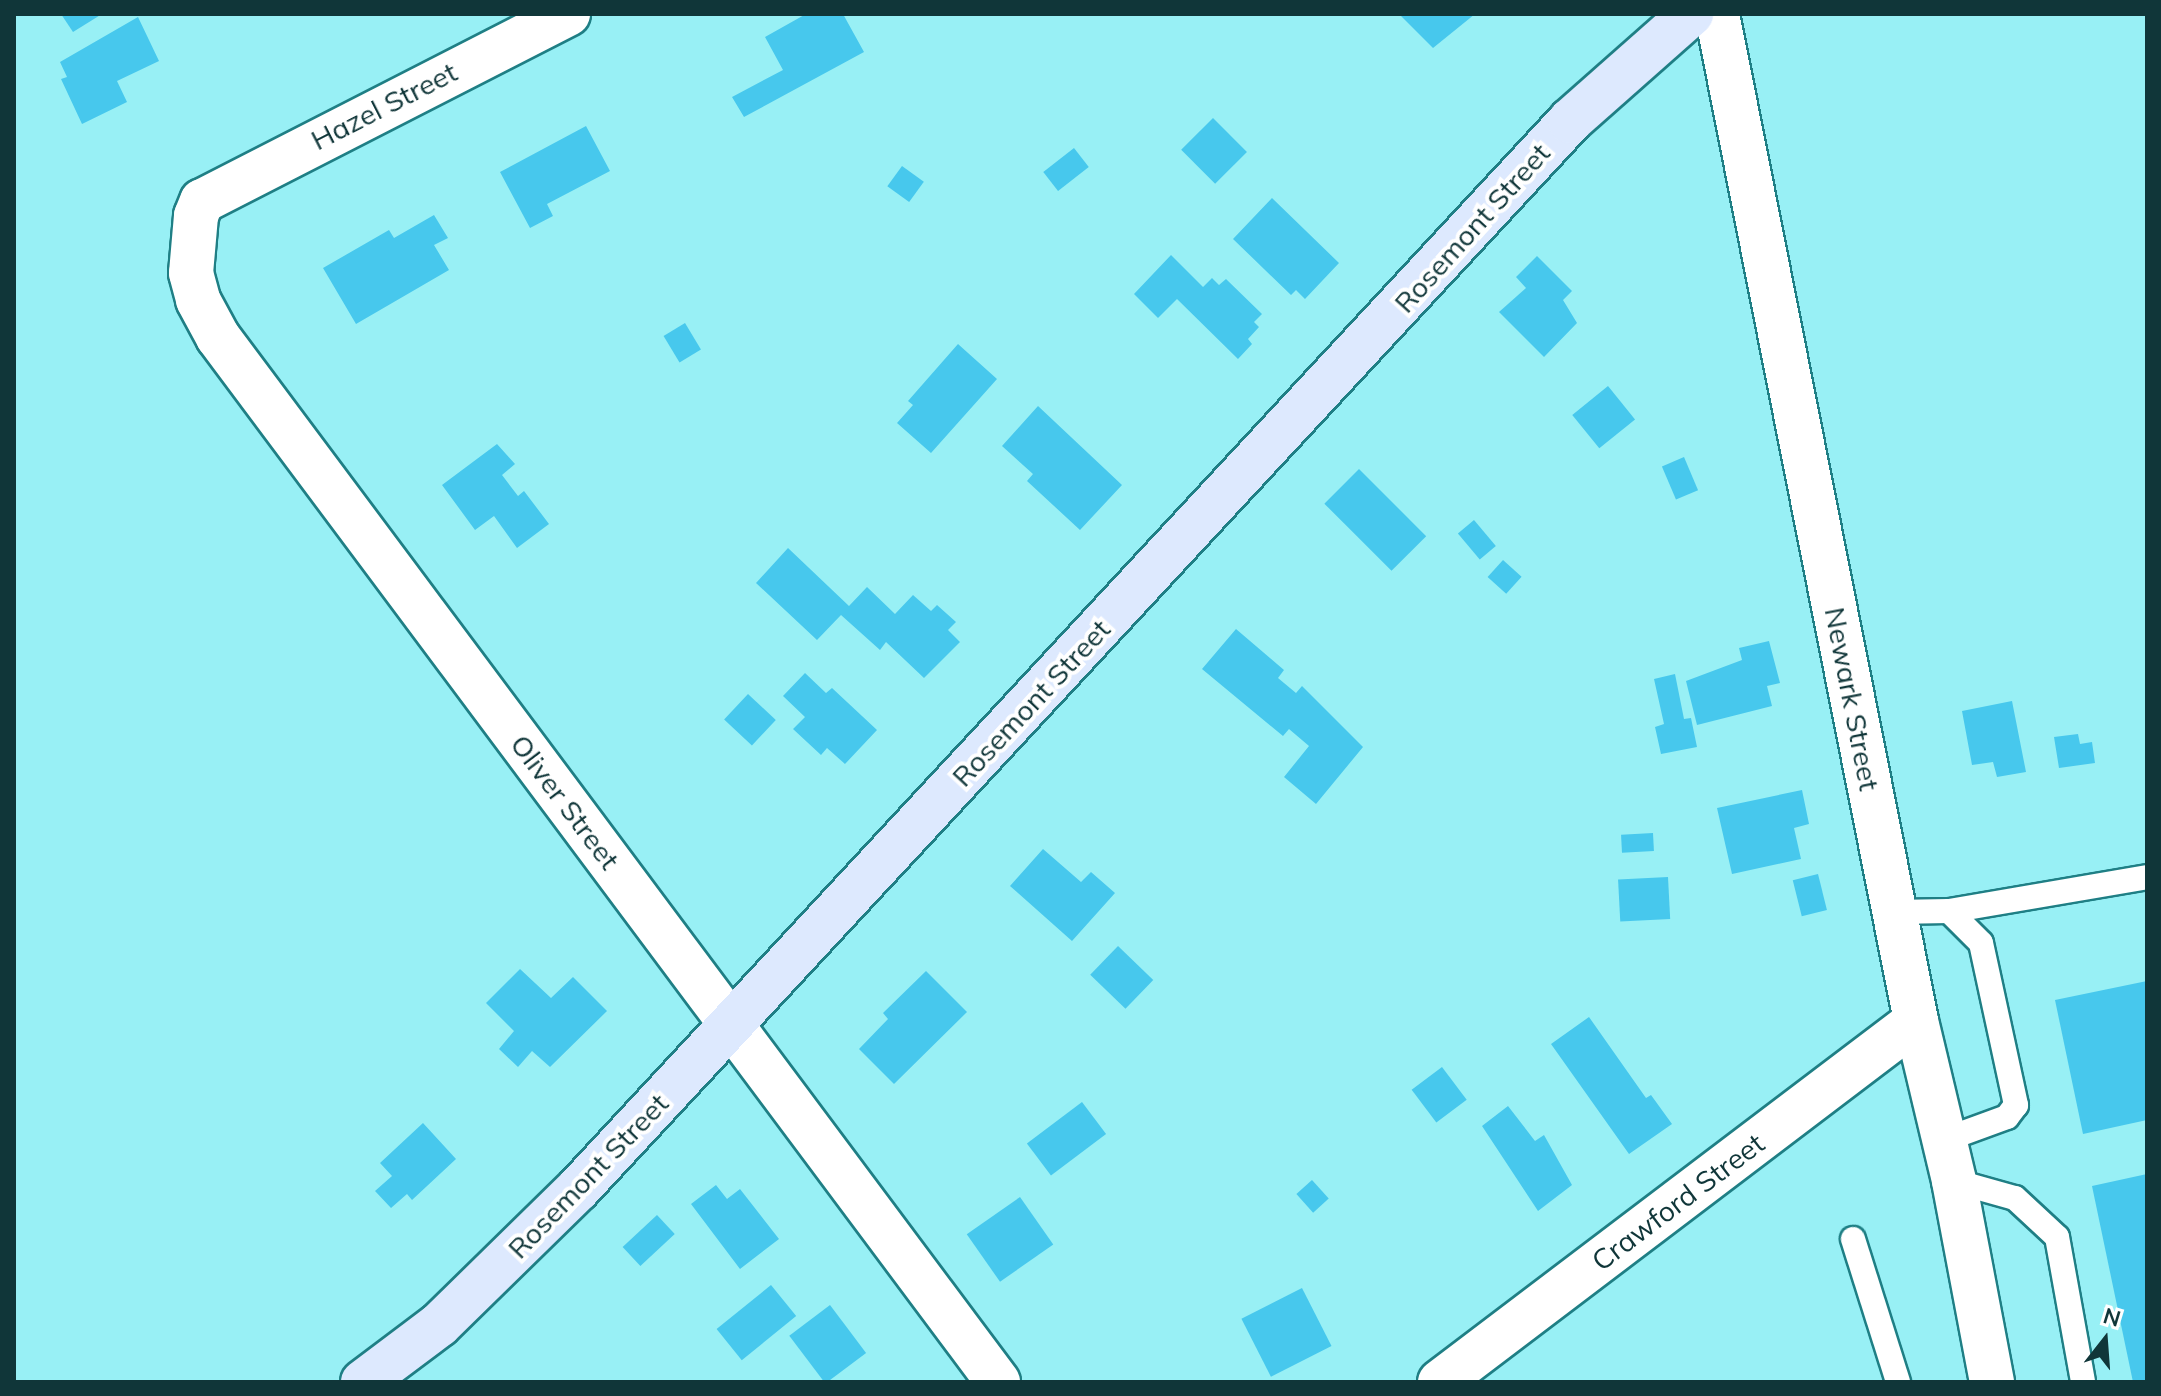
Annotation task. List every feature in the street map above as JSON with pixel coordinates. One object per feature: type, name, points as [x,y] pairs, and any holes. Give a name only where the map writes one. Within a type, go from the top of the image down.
[{"type":"main road","name":"Rosemont Street","points":[[363,1382],[439,1325],[512,1255],[731,1025],[1570,121],[1691,14]]},
{"type":"street","name":"Hazel Street","points":[[202,201],[568,14]]},
{"type":"street","name":"Newark Street","points":[[1717,14],[1894,912],[1954,1181],[1992,1382]]},
{"type":"street","name":"Oliver Street","points":[[202,201],[196,216],[191,273],[198,300],[218,337],[998,1382]]},
{"type":"street","name":"Crawford Street","points":[[1440,1382],[1916,1021]]},
{"type":"lane","points":[[1894,912],[1949,911],[2147,877]]},
{"type":"lane","points":[[1944,1140],[2007,1117],[2016,1105],[1981,943],[1949,911]]},
{"type":"lane","points":[[1954,1181],[2015,1198],[2057,1237],[2083,1382]]},
{"type":"lane","points":[[1853,1239],[1898,1382]]},
{"type":"building","points":[[61,14],[102,14],[73,32]]},
{"type":"building","points":[[806,14],[843,14],[864,52],[744,117],[732,97],[783,70],[765,37]]},
{"type":"building","points":[[1399,14],[1475,14],[1433,48]]},
{"type":"building","points":[[138,17],[159,61],[117,81],[127,102],[82,124],[61,79],[67,77],[60,62]]},
{"type":"building","points":[[1213,118],[1247,152],[1215,184],[1181,150]]},
{"type":"building","points":[[586,126],[610,171],[547,204],[553,216],[530,228],[500,172]]},
{"type":"building","points":[[1074,148],[1089,167],[1058,191],[1043,172]]},
{"type":"building","points":[[902,166],[924,182],[909,202],[887,186]]},
{"type":"building","points":[[1272,198],[1339,263],[1305,299],[1296,290],[1291,295],[1233,239]]},
{"type":"building","points":[[434,215],[448,238],[434,245],[449,270],[356,324],[323,268],[389,230],[394,238]]},
{"type":"building","points":[[1171,255],[1203,287],[1212,278],[1219,285],[1226,279],[1262,314],[1254,322],[1259,327],[1248,339],[1252,344],[1238,359],[1177,299],[1158,318],[1134,294]]},
{"type":"building","points":[[1537,256],[1572,291],[1563,300],[1577,323],[1544,357],[1499,312],[1526,288],[1516,277]]},
{"type":"building","points":[[685,323],[701,350],[680,362],[664,336]]},
{"type":"building","points":[[958,344],[997,379],[931,453],[897,423],[913,405],[908,401]]},
{"type":"building","points":[[1608,386],[1635,419],[1599,448],[1572,415]]},
{"type":"building","points":[[1038,406],[1122,485],[1080,530],[1027,481],[1033,474],[1002,446]]},
{"type":"building","points":[[497,444],[515,464],[502,475],[518,496],[524,491],[549,524],[517,548],[494,516],[475,530],[442,485]]},
{"type":"building","points":[[1684,457],[1698,490],[1676,500],[1662,466]]},
{"type":"building","points":[[1359,469],[1426,536],[1392,571],[1324,504]]},
{"type":"building","points":[[1474,520],[1496,546],[1480,560],[1458,533]]},
{"type":"building","points":[[788,548],[849,606],[867,587],[895,614],[913,595],[931,611],[937,605],[956,622],[948,630],[960,642],[924,678],[886,642],[880,650],[841,615],[817,640],[756,583]]},
{"type":"building","points":[[1503,560],[1522,577],[1506,594],[1488,577]]},
{"type":"building","points":[[1236,629],[1284,670],[1278,678],[1296,693],[1302,686],[1363,747],[1316,804],[1284,777],[1309,746],[1289,729],[1283,736],[1202,669]]},
{"type":"building","points":[[1769,641],[1780,683],[1767,686],[1772,706],[1697,725],[1686,681],[1742,660],[1739,648]]},
{"type":"building","points":[[805,673],[826,693],[832,688],[877,730],[845,764],[827,748],[821,755],[793,729],[805,717],[783,696]]},
{"type":"building","points":[[1675,674],[1684,719],[1691,718],[1697,747],[1661,754],[1655,727],[1664,724],[1654,679]]},
{"type":"building","points":[[748,694],[776,720],[752,746],[724,720]]},
{"type":"building","points":[[2012,701],[2026,772],[1997,777],[1993,762],[1972,765],[1962,711]]},
{"type":"building","points":[[2078,734],[2080,744],[2092,742],[2095,763],[2059,768],[2054,737]]},
{"type":"building","points":[[1802,790],[1809,824],[1794,828],[1801,859],[1732,874],[1717,808]]},
{"type":"building","points":[[1653,833],[1654,851],[1622,853],[1621,835]]},
{"type":"building","points":[[1043,849],[1081,882],[1091,872],[1115,893],[1072,941],[1010,886]]},
{"type":"building","points":[[1818,874],[1827,910],[1802,916],[1793,880]]},
{"type":"building","points":[[1668,877],[1670,919],[1620,922],[1618,880]]},
{"type":"building","points":[[1118,946],[1153,980],[1125,1009],[1090,975]]},
{"type":"building","points":[[520,969],[551,998],[573,977],[607,1011],[550,1067],[532,1051],[518,1067],[499,1049],[514,1031],[486,1003]]},
{"type":"building","points":[[926,971],[967,1012],[894,1084],[859,1049],[888,1019],[883,1013]]},
{"type":"building","points":[[2147,981],[2147,1120],[2083,1134],[2055,1000]]},
{"type":"building","points":[[1589,1017],[1646,1098],[1651,1095],[1672,1124],[1629,1154],[1551,1044]]},
{"type":"building","points":[[1442,1067],[1467,1100],[1436,1123],[1412,1090]]},
{"type":"building","points":[[1082,1102],[1106,1134],[1051,1175],[1027,1144]]},
{"type":"building","points":[[1508,1106],[1535,1141],[1544,1135],[1572,1185],[1538,1211],[1482,1126]]},
{"type":"building","points":[[423,1123],[456,1159],[412,1200],[407,1194],[391,1208],[375,1191],[392,1176],[380,1163]]},
{"type":"building","points":[[2147,1174],[2147,1382],[2133,1382],[2092,1186]]},
{"type":"building","points":[[1312,1180],[1329,1199],[1313,1213],[1296,1194]]},
{"type":"building","points":[[716,1185],[727,1199],[740,1189],[779,1239],[740,1269],[691,1204]]},
{"type":"building","points":[[1020,1197],[1053,1245],[1000,1282],[967,1234]]},
{"type":"building","points":[[657,1215],[675,1234],[640,1266],[623,1247]]},
{"type":"building","points":[[771,1285],[796,1316],[742,1360],[717,1329]]},
{"type":"building","points":[[1302,1288],[1332,1346],[1271,1377],[1241,1319]]},
{"type":"building","points":[[830,1305],[866,1353],[824,1382],[789,1336]]}]
